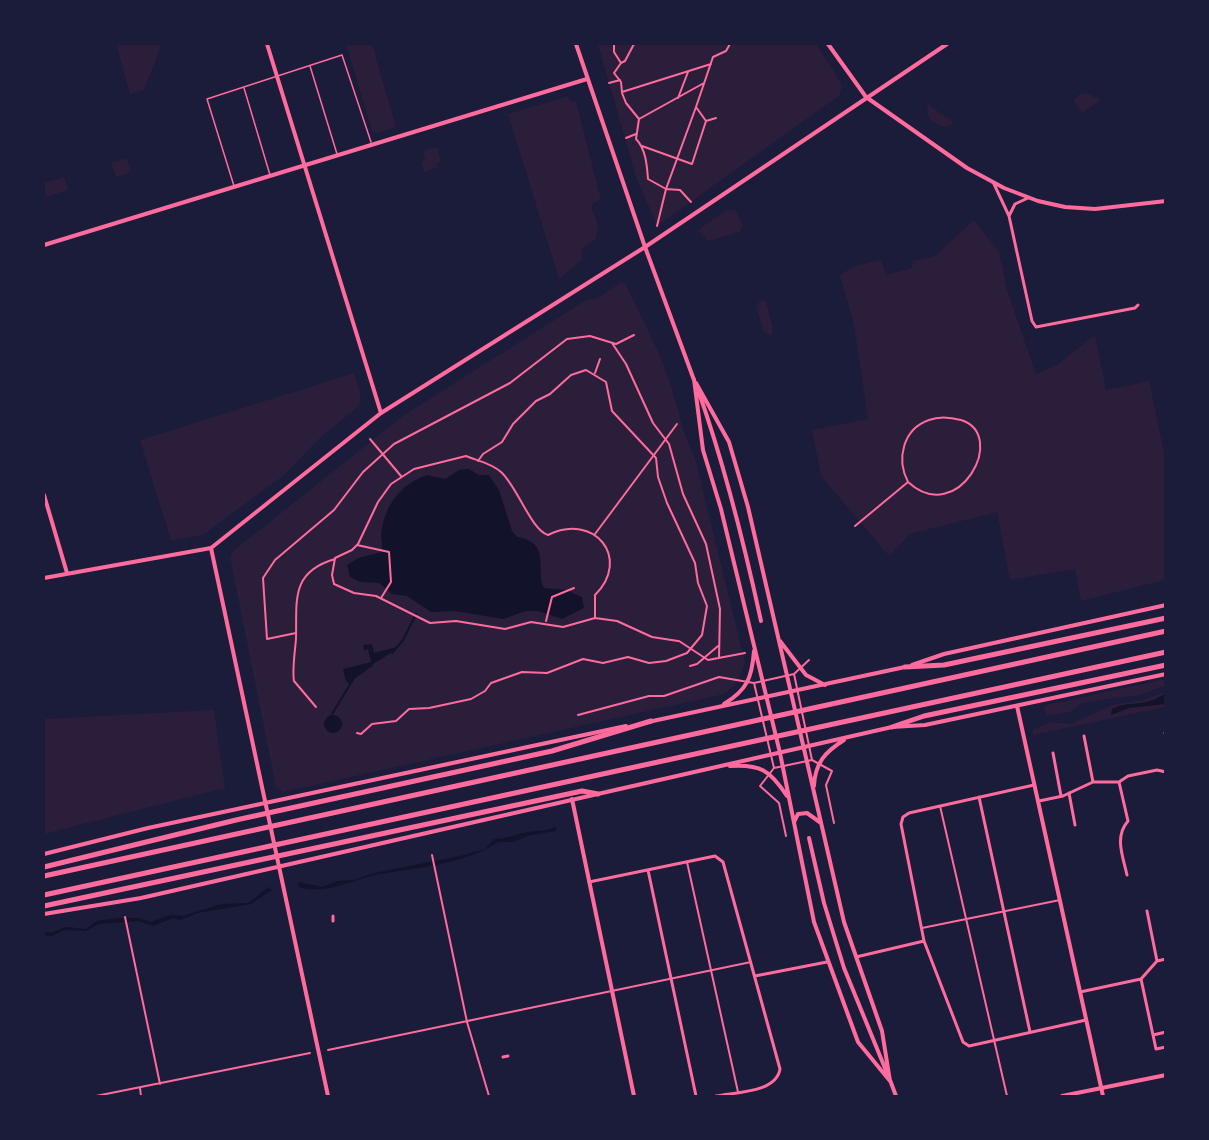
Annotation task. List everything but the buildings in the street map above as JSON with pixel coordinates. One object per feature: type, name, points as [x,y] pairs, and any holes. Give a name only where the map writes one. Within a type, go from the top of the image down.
[{"type":"highway","points":[[905,667],[944,665],[1166,618]]},
{"type":"highway","points":[[44,876],[1166,631]]},
{"type":"highway","points":[[44,896],[1166,652]]},
{"type":"highway","points":[[892,727],[924,716],[1166,665]]},
{"type":"highway","points":[[44,867],[236,820],[517,759],[651,721]]},
{"type":"highway","points":[[44,906],[582,791],[598,794]]},
{"type":"street","points":[[267,44],[381,413]]},
{"type":"street","points":[[576,44],[645,247],[717,445],[741,532],[761,621]]},
{"type":"street","points":[[615,44],[614,52],[621,63]]},
{"type":"street","points":[[626,138],[636,134],[639,129],[639,118],[626,103],[620,80],[614,73],[625,61],[634,44],[652,44]]},
{"type":"street","points":[[657,226],[666,189],[713,57],[726,51],[730,44]]},
{"type":"street","points":[[828,44],[867,97],[967,168],[993,182],[1031,198],[1065,207],[1095,209],[1166,201]]},
{"type":"street","points":[[44,578],[211,548],[381,413],[645,247],[947,44]]},
{"type":"street","points":[[622,92],[711,64]]},
{"type":"street","points":[[678,98],[688,71]]},
{"type":"street","points":[[44,245],[234,189],[588,79]]},
{"type":"street","points":[[609,83],[620,80]]},
{"type":"street","points":[[639,118],[704,83]]},
{"type":"street","points":[[696,107],[706,122]]},
{"type":"street","points":[[642,146],[692,164],[706,122],[716,118]]},
{"type":"street","points":[[636,134],[642,146],[648,179],[666,189],[680,189],[691,202]]},
{"type":"street","points":[[993,182],[1008,216],[1032,321],[1036,327],[1138,305]]},
{"type":"street","points":[[1008,216],[1016,204],[1031,198]]},
{"type":"street","points":[[296,633],[267,639],[263,578],[275,560],[334,510],[363,472],[382,454],[405,436],[510,383],[567,339],[590,336],[619,343],[634,335]]},
{"type":"street","points":[[612,343],[622,356],[647,411],[669,444],[683,494],[706,544],[720,609],[719,658]]},
{"type":"street","points":[[595,373],[600,358]]},
{"type":"street","points":[[357,733],[361,734],[372,724],[396,721],[409,709],[429,708],[471,699],[485,691],[491,683],[522,672],[547,673],[583,659],[603,663],[628,657],[657,663],[682,656],[692,648],[705,627],[707,606],[698,583],[695,563],[667,503],[658,477],[656,458],[612,411],[609,388],[595,373],[586,370],[571,375],[550,394],[536,401],[513,424],[502,442],[483,454],[478,461]]},
{"type":"street","points":[[694,379],[729,442],[779,640],[844,922],[882,1031],[890,1081]]},
{"type":"street","points":[[694,379],[703,450],[721,509],[780,753],[814,922],[858,1042],[890,1081]]},
{"type":"street","points":[[949,417],[967,422],[974,429],[980,445],[979,457],[975,469],[960,486],[946,494],[929,495],[908,482],[902,466],[903,447],[908,436],[917,427],[926,421],[949,417]]},
{"type":"street","points":[[594,534],[663,438],[676,424]]},
{"type":"street","points":[[370,439],[402,477]]},
{"type":"street","points":[[316,707],[294,681],[296,598],[300,583],[315,567],[335,559],[357,545],[385,491],[414,469],[444,464],[461,456],[492,465],[504,476],[524,503],[533,524],[542,532],[548,535],[571,527],[594,534],[605,546],[610,566],[606,580],[595,595],[596,618]]},
{"type":"street","points":[[855,526],[908,482]]},
{"type":"street","points":[[44,495],[68,573]]},
{"type":"street","points":[[357,545],[389,552],[391,582],[381,598]]},
{"type":"street","points":[[211,548],[281,866],[328,1096]]},
{"type":"street","points":[[335,559],[332,575],[334,584],[338,588],[381,598],[430,623],[456,621],[505,629],[537,622],[562,627],[596,618],[617,621],[652,637],[678,641]]},
{"type":"street","points":[[546,621],[552,597],[572,589]]},
{"type":"street","points":[[44,854],[267,803],[720,706],[791,693],[905,667],[944,654],[1166,605]]},
{"type":"street","points":[[670,638],[692,648],[708,660],[745,653]]},
{"type":"street","points":[[779,640],[806,675],[826,685]]},
{"type":"street","points":[[720,706],[745,689],[751,672],[754,645]]},
{"type":"street","points":[[690,666],[697,664],[718,646]]},
{"type":"street","points":[[578,714],[649,696],[664,696],[719,677],[754,683],[794,674],[809,660]]},
{"type":"street","points":[[794,674],[812,760]]},
{"type":"street","points":[[44,914],[141,898],[892,727],[925,725],[1166,674]]},
{"type":"street","points":[[754,683],[774,768]]},
{"type":"street","points":[[1017,706],[1103,1096]]},
{"type":"street","points":[[1084,736],[1094,782]]},
{"type":"street","points":[[814,791],[815,769],[822,757],[847,738]]},
{"type":"street","points":[[1053,753],[1061,796]]},
{"type":"street","points":[[786,836],[779,803],[760,786],[774,768],[812,760],[832,771],[826,785],[834,823]]},
{"type":"street","points":[[717,767],[749,765],[764,770],[776,780],[788,797]]},
{"type":"street","points":[[1038,801],[1061,796],[1094,782],[1119,782],[1128,776],[1147,772],[1166,772]]},
{"type":"street","points":[[1119,782],[1128,821],[1121,829],[1119,837],[1127,875]]},
{"type":"street","points":[[1034,785],[909,813],[903,817],[901,824],[924,942],[963,1042],[969,1046],[1086,1020]]},
{"type":"street","points":[[1069,793],[1075,825]]},
{"type":"street","points":[[979,797],[1030,1032]]},
{"type":"street","points":[[572,799],[634,1096]]},
{"type":"street","points":[[940,806],[1007,1096]]},
{"type":"street","points":[[793,822],[798,814],[807,813],[821,823]]},
{"type":"street","points":[[809,838],[824,903],[844,968],[896,1096]]},
{"type":"street","points":[[432,855],[467,1022],[489,1096]]},
{"type":"street","points":[[589,882],[715,856],[723,862],[780,1069],[779,1078],[771,1085],[716,1096]]},
{"type":"street","points":[[687,862],[738,1092]]},
{"type":"street","points":[[648,870],[696,1096]]},
{"type":"street","points":[[922,928],[1060,900]]},
{"type":"street","points":[[1148,911],[1157,961]]},
{"type":"street","points":[[125,917],[160,1084]]},
{"type":"street","points":[[856,957],[924,942]]},
{"type":"street","points":[[1080,992],[1142,979],[1157,961],[1166,959]]},
{"type":"street","points":[[328,1050],[751,962]]},
{"type":"street","points":[[754,976],[827,962]]},
{"type":"street","points":[[1142,979],[1153,1021],[1156,1049],[1166,1047]]},
{"type":"street","points":[[1153,1035],[1166,1032]]},
{"type":"street","points":[[96,1096],[310,1053]]},
{"type":"street","points":[[502,1057],[508,1056]]},
{"type":"street","points":[[1062,1096],[1166,1075]]},
{"type":"street","points":[[140,1088],[141,1096]]},
{"type":"lane","points":[[234,189],[207,99],[342,55],[372,146]]},
{"type":"lane","points":[[310,65],[338,157]]},
{"type":"lane","points":[[243,87],[271,177]]},
{"type":"shaded area","points":[[116,44],[162,44],[144,90],[130,94]]},
{"type":"shaded area","points":[[346,44],[372,44],[396,127],[376,133],[372,131]]},
{"type":"shaded area","points":[[598,44],[816,44],[842,84],[840,95],[657,226],[635,174]]},
{"type":"shaded area","points":[[1086,93],[1101,100],[1082,113],[1074,101],[1078,95]]},
{"type":"shaded area","points":[[568,96],[570,101],[576,102],[601,199],[591,205],[598,226],[596,239],[581,249],[583,259],[559,279],[508,114]]},
{"type":"shaded area","points":[[928,104],[953,122],[951,125],[944,127],[931,121],[927,112]]},
{"type":"shaded area","points":[[437,147],[441,162],[436,164],[437,168],[424,172],[421,162],[425,159],[423,151]]},
{"type":"shaded area","points":[[127,158],[131,172],[116,177],[111,163]]},
{"type":"shaded area","points":[[64,177],[68,190],[44,198],[44,183]]},
{"type":"shaded area","points":[[726,210],[735,210],[743,225],[740,232],[709,241],[698,230]]},
{"type":"shaded area","points":[[974,220],[999,252],[1008,293],[1036,374],[1057,365],[1095,335],[1106,390],[1149,381],[1165,457],[1165,580],[1081,601],[1075,569],[1010,580],[997,512],[910,534],[889,556],[821,476],[812,430],[868,419],[854,325],[840,275],[855,266],[881,260],[886,275],[912,268],[913,261],[935,256]]},
{"type":"shaded area","points":[[621,282],[626,284],[663,364],[695,458],[745,663],[738,682],[724,694],[283,792],[276,787],[230,557],[232,552],[404,415],[586,300],[598,298]]},
{"type":"shaded area","points":[[760,301],[766,301],[773,329],[772,334],[768,335],[764,332],[756,306]]},
{"type":"shaded area","points":[[354,373],[361,398],[359,406],[321,437],[283,476],[203,535],[171,541],[140,440]]},
{"type":"shaded area","points":[[469,469],[479,475],[489,475],[499,490],[512,531],[517,537],[535,545],[539,551],[544,588],[566,590],[582,597],[584,608],[562,619],[538,611],[526,611],[503,619],[455,611],[431,612],[407,596],[392,594],[379,583],[361,582],[350,577],[347,565],[358,558],[382,552],[381,531],[384,519],[392,502],[403,489],[427,475],[445,479],[459,470]]},
{"type":"shaded area","points":[[372,644],[374,653],[397,647],[360,673],[350,685],[346,681],[343,669],[371,662],[368,649],[364,650],[363,645]]},
{"type":"shaded area","points":[[1165,679],[1165,686],[1138,695],[1082,703],[1070,712],[1046,716],[1044,708],[1047,705]]},
{"type":"shaded area","points":[[1165,692],[1165,707],[1033,735],[1033,730],[1050,722],[1070,724],[1113,705],[1143,700]]},
{"type":"shaded area","points":[[1164,694],[1165,704],[1129,708],[1111,715],[1112,709],[1118,706],[1143,703]]},
{"type":"shaded area","points":[[214,710],[225,788],[44,834],[44,719]]},
{"type":"shaded area","points":[[329,715],[337,715],[342,720],[340,731],[329,733],[324,728],[324,720]]},
{"type":"shaded area","points":[[556,826],[556,831],[531,835],[512,842],[498,842],[485,849],[494,839],[546,830]]},
{"type":"shaded area","points":[[485,849],[442,864],[371,876],[330,888],[309,889],[299,887],[298,882],[322,887],[337,881],[354,880],[374,873]]},
{"type":"shaded area","points":[[268,887],[272,890],[251,904],[198,913],[180,920],[173,918],[153,926],[138,921],[99,924],[86,931],[64,930],[52,936],[44,935],[44,932],[50,933],[66,927],[86,929],[97,921],[137,918],[151,922],[170,915],[183,916],[221,904],[249,903]]},
{"type":"waterway","points":[[392,653],[403,640],[416,614]]},
{"type":"waterway","points":[[332,714],[354,678],[372,665]]}]
